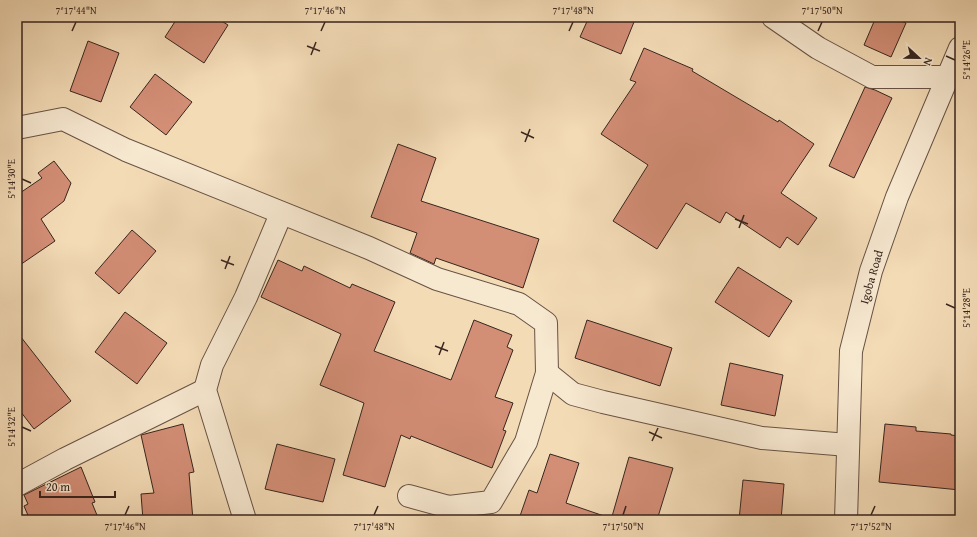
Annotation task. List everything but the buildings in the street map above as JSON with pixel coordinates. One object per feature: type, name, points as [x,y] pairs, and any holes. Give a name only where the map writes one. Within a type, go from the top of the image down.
[{"type":"street","points":[[773,17],[818,48],[872,77],[948,76]]},
{"type":"street","name":"Igoba Road","points":[[846,520],[851,350],[871,271],[896,197],[960,48]]},
{"type":"street","points":[[17,128],[63,119],[126,150],[281,214],[369,248],[437,279],[519,304],[546,323],[547,373],[526,442],[491,502],[449,507],[409,496]]},
{"type":"street","points":[[245,520],[205,390],[212,364],[246,297],[281,214]]},
{"type":"street","points":[[547,373],[573,394],[603,402],[762,438],[848,445]]},
{"type":"street","points":[[17,485],[65,459],[205,390]]}]
